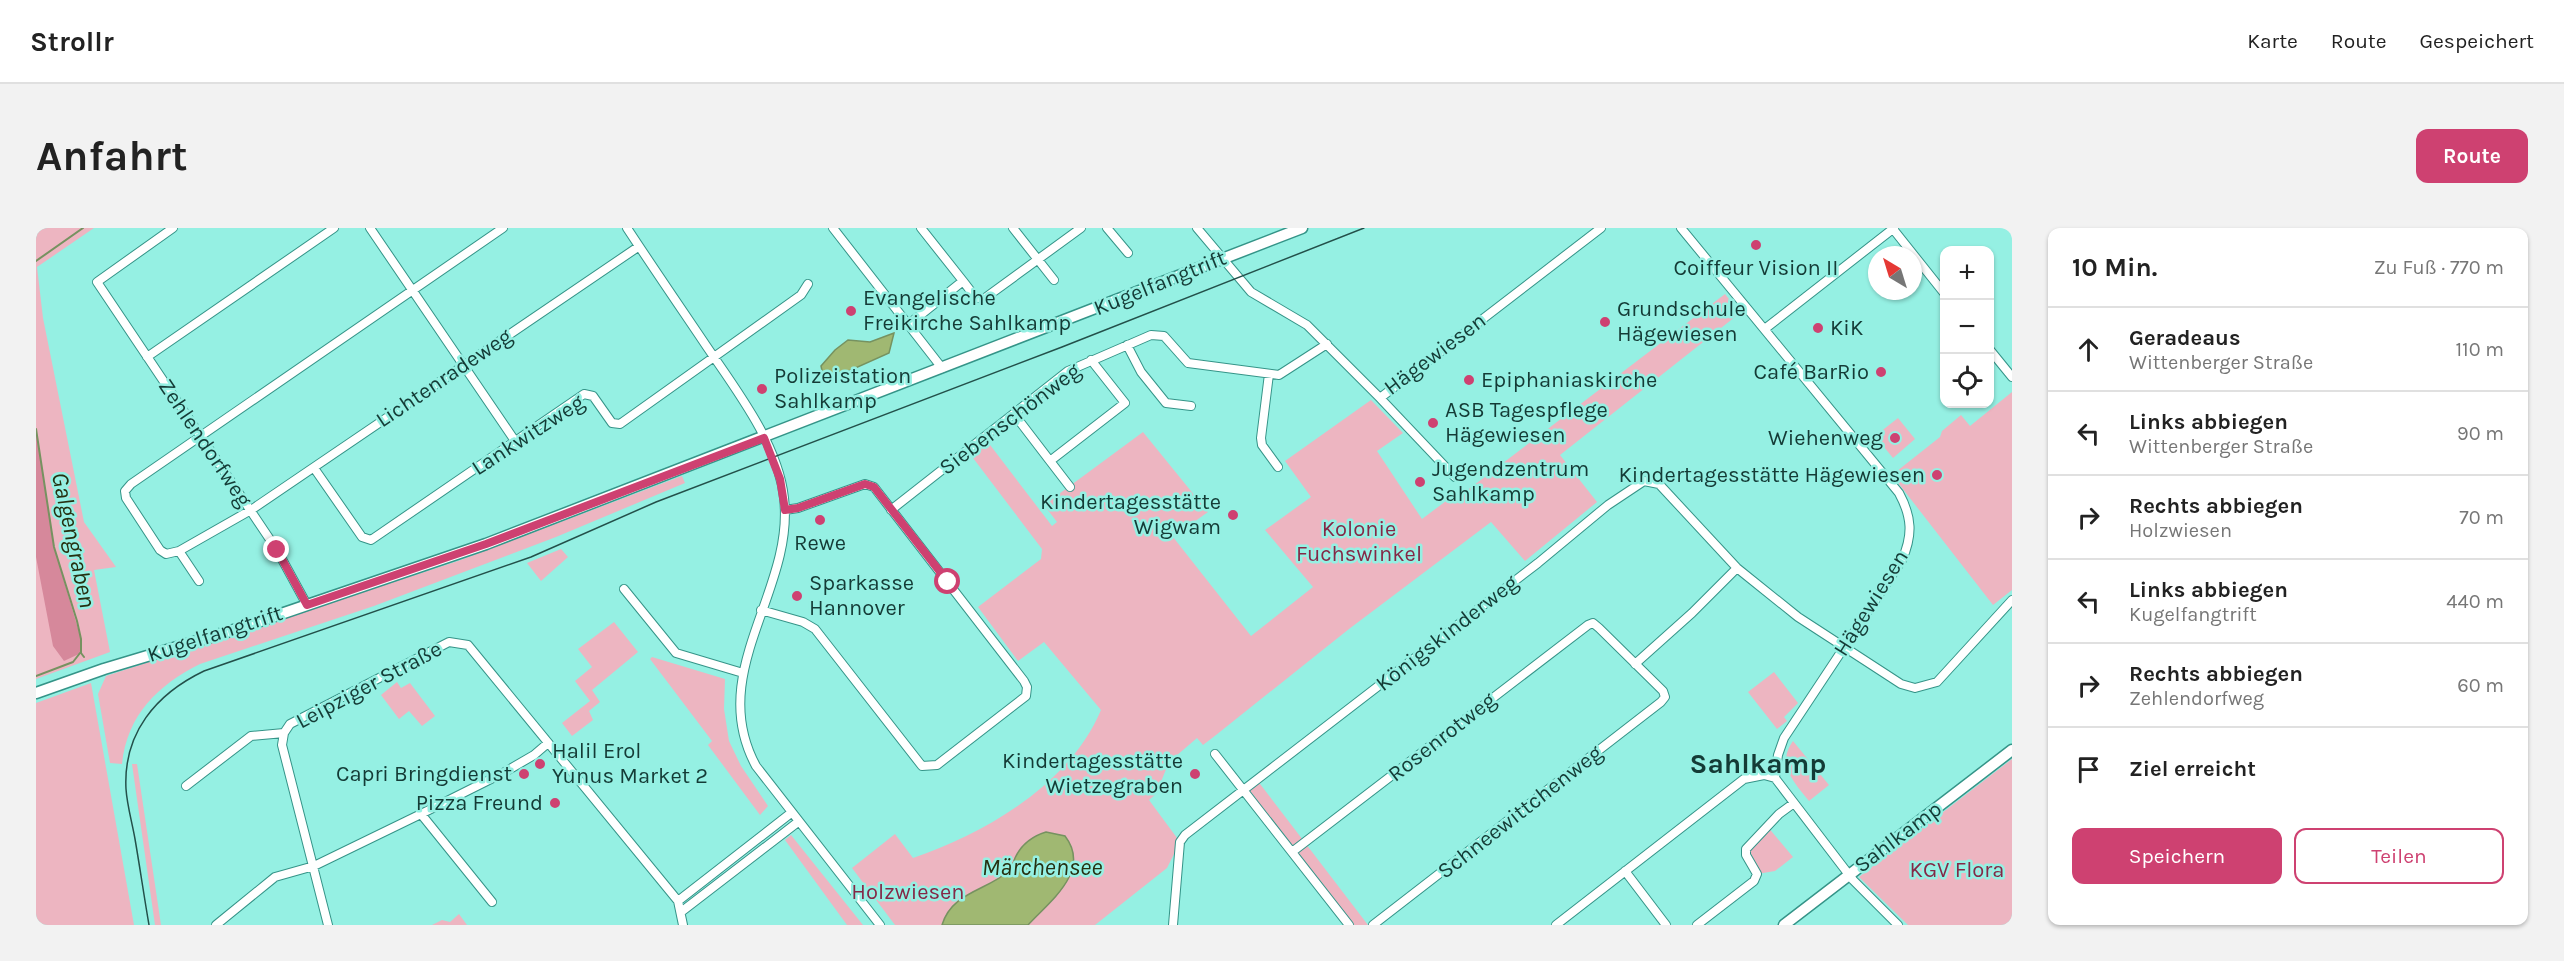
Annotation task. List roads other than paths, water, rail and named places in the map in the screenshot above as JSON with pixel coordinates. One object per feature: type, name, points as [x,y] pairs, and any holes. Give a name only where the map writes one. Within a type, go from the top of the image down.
[{"type":"street","name":"Zehlendorfweg","points":[[173,228],[97,282],[251,510],[293,577],[307,605]]},
{"type":"street","points":[[147,357],[334,228]]},
{"type":"street","points":[[370,228],[514,443]]},
{"type":"street","points":[[199,581],[179,551],[166,554],[160,550],[126,498],[125,491],[138,478],[199,435],[503,228]]},
{"type":"street","points":[[627,228],[714,358],[764,438],[780,479],[785,510],[780,548],[743,673],[738,705],[744,739],[756,766],[880,925]]},
{"type":"street","points":[[832,228],[942,368]]},
{"type":"street","points":[[921,228],[980,300],[1081,228]]},
{"type":"street","points":[[1013,228],[1054,280]]},
{"type":"street","points":[[1107,228],[1128,253]]},
{"type":"street","name":"Hägewiesen","points":[[1197,228],[1251,292],[1307,325],[1380,398],[1601,228]]},
{"type":"street","name":"Kugelfangtrift","points":[[36,693],[486,544],[1302,228]]},
{"type":"street","name":"Hägewiesen","points":[[1681,228],[1766,328],[1899,493],[1910,515],[1910,536],[1902,560],[1780,746],[1775,778]]},
{"type":"street","points":[[1766,328],[1894,228],[1940,288]]},
{"type":"street","name":"Lichtenradeweg","points":[[179,551],[251,510],[638,247]]},
{"type":"street","points":[[909,324],[963,281]]},
{"type":"street","name":"Lankwitzweg","points":[[314,468],[362,537],[371,540],[589,393],[612,423],[620,424],[801,295],[808,284]]},
{"type":"street","name":"Siebenschönweg","points":[[891,510],[1068,371],[1128,345],[1158,334],[1164,336],[1188,363],[1269,374],[1286,373],[1327,344]]},
{"type":"street","points":[[1128,345],[1141,372],[1166,404],[1191,406]]},
{"type":"street","points":[[1992,354],[2012,377]]},
{"type":"street","points":[[1050,461],[1125,403],[1091,360]]},
{"type":"street","points":[[1269,374],[1261,438],[1262,445],[1278,467]]},
{"type":"street","points":[[1380,398],[1455,477]]},
{"type":"street","points":[[1014,414],[1070,487]]},
{"type":"street","name":"Königskinderweg","points":[[1173,925],[1180,842],[1637,484],[1653,481],[1664,489],[1737,568]]},
{"type":"street","points":[[761,610],[802,622],[815,629],[922,766],[937,765],[1022,702],[1027,687],[874,487],[865,484],[798,508],[785,510]]},
{"type":"street","points":[[1635,664],[1692,613],[1737,568],[1798,616],[1843,647],[1901,684],[1915,688],[1937,682],[1948,673],[2012,600]]},
{"type":"street","points":[[624,590],[676,653],[743,673]]},
{"type":"street","name":"Rosenrotweg","points":[[1292,852],[1593,623],[1635,664]]},
{"type":"street","name":"Leipziger Straße","points":[[328,925],[282,745],[284,733],[290,724],[449,642],[468,645],[678,900]]},
{"type":"street","name":"Schneewittchenweg","points":[[1373,925],[1661,702],[1665,697],[1663,691],[1635,664]]},
{"type":"street","points":[[186,786],[251,736],[284,733]]},
{"type":"street","points":[[216,925],[275,877],[314,866],[420,814],[503,773],[534,755],[548,743]]},
{"type":"street","name":"Sahlkamp","points":[[1784,925],[2012,750]]},
{"type":"street","points":[[1215,754],[1349,925]]},
{"type":"street","points":[[1556,925],[1744,779],[1764,775],[1775,778],[1849,875],[1898,925]]},
{"type":"street","points":[[1697,925],[1754,881],[1757,874],[1746,855],[1746,849],[1779,814],[1794,803]]},
{"type":"street","points":[[684,925],[678,900],[791,813]]},
{"type":"street","points":[[420,814],[492,902]]},
{"type":"street","points":[[681,912],[798,822]]},
{"type":"street","points":[[1625,871],[1666,925]]},
{"type":"water","points":[[894,333],[889,353],[831,379],[823,375],[821,366],[835,350],[848,340],[870,342]]},
{"type":"water","name":"Märchensee","points":[[1046,832],[1065,836],[1072,849],[1074,861],[1071,873],[1064,885],[1028,925],[942,925],[953,905],[1009,871],[1024,845]]},
{"type":"waterway","name":"Galgengraben","points":[[36,261],[83,228]]},
{"type":"waterway","name":"Galgengraben","points":[[36,429],[54,547],[77,621],[81,653],[84,657]]},
{"type":"waterway","points":[[36,676],[73,662],[80,653]]},
{"type":"tram line","points":[[149,925],[127,801],[127,769],[130,750],[146,718],[171,691],[187,680],[204,671],[531,557],[656,502],[1062,347],[1364,228]]},
{"type":"place","name":"Coiffeur Vision II","points":[[1756,245]]},
{"type":"place","name":"Evangelische Freikirche Sahlkamp","points":[[851,311]]},
{"type":"place","name":"Grundschule Hägewiesen","points":[[1605,322]]},
{"type":"place","name":"KiK","points":[[1818,328]]},
{"type":"place","name":"Café BarRio","points":[[1881,372]]},
{"type":"place","name":"Epiphaniaskirche","points":[[1469,380]]},
{"type":"place","name":"Polizeistation Sahlkamp","points":[[762,389]]},
{"type":"place","name":"ASB Tagespflege Hägewiesen","points":[[1433,423]]},
{"type":"place","name":"Wiehenweg","points":[[1895,438]]},
{"type":"place","name":"Kindertagesstätte Hägewiesen","points":[[1937,475]]},
{"type":"place","name":"Jugendzentrum Sahlkamp","points":[[1420,482]]},
{"type":"place","name":"Kindertagesstätte Wigwam","points":[[1233,515]]},
{"type":"place","name":"Rewe","points":[[820,520]]},
{"type":"place","name":"Sparkasse Hannover","points":[[797,596]]},
{"type":"place","name":"Halil Erol Yunus Market 2","points":[[540,764]]},
{"type":"place","name":"Capri Bringdienst","points":[[524,774]]},
{"type":"place","name":"Kindertagesstätte Wietzegraben","points":[[1195,774]]},
{"type":"place","name":"Pizza Freund","points":[[555,803]]},
{"type":"district","name":"Sahlkamp","points":[[1758,763]]},
{"type":"park label","name":"Kolonie Fuchswinkel","points":[[1359,542]]},
{"type":"park label","name":"KGV Flora","points":[[1957,870]]},
{"type":"park label","name":"Holzwiesen","points":[[908,892]]}]
